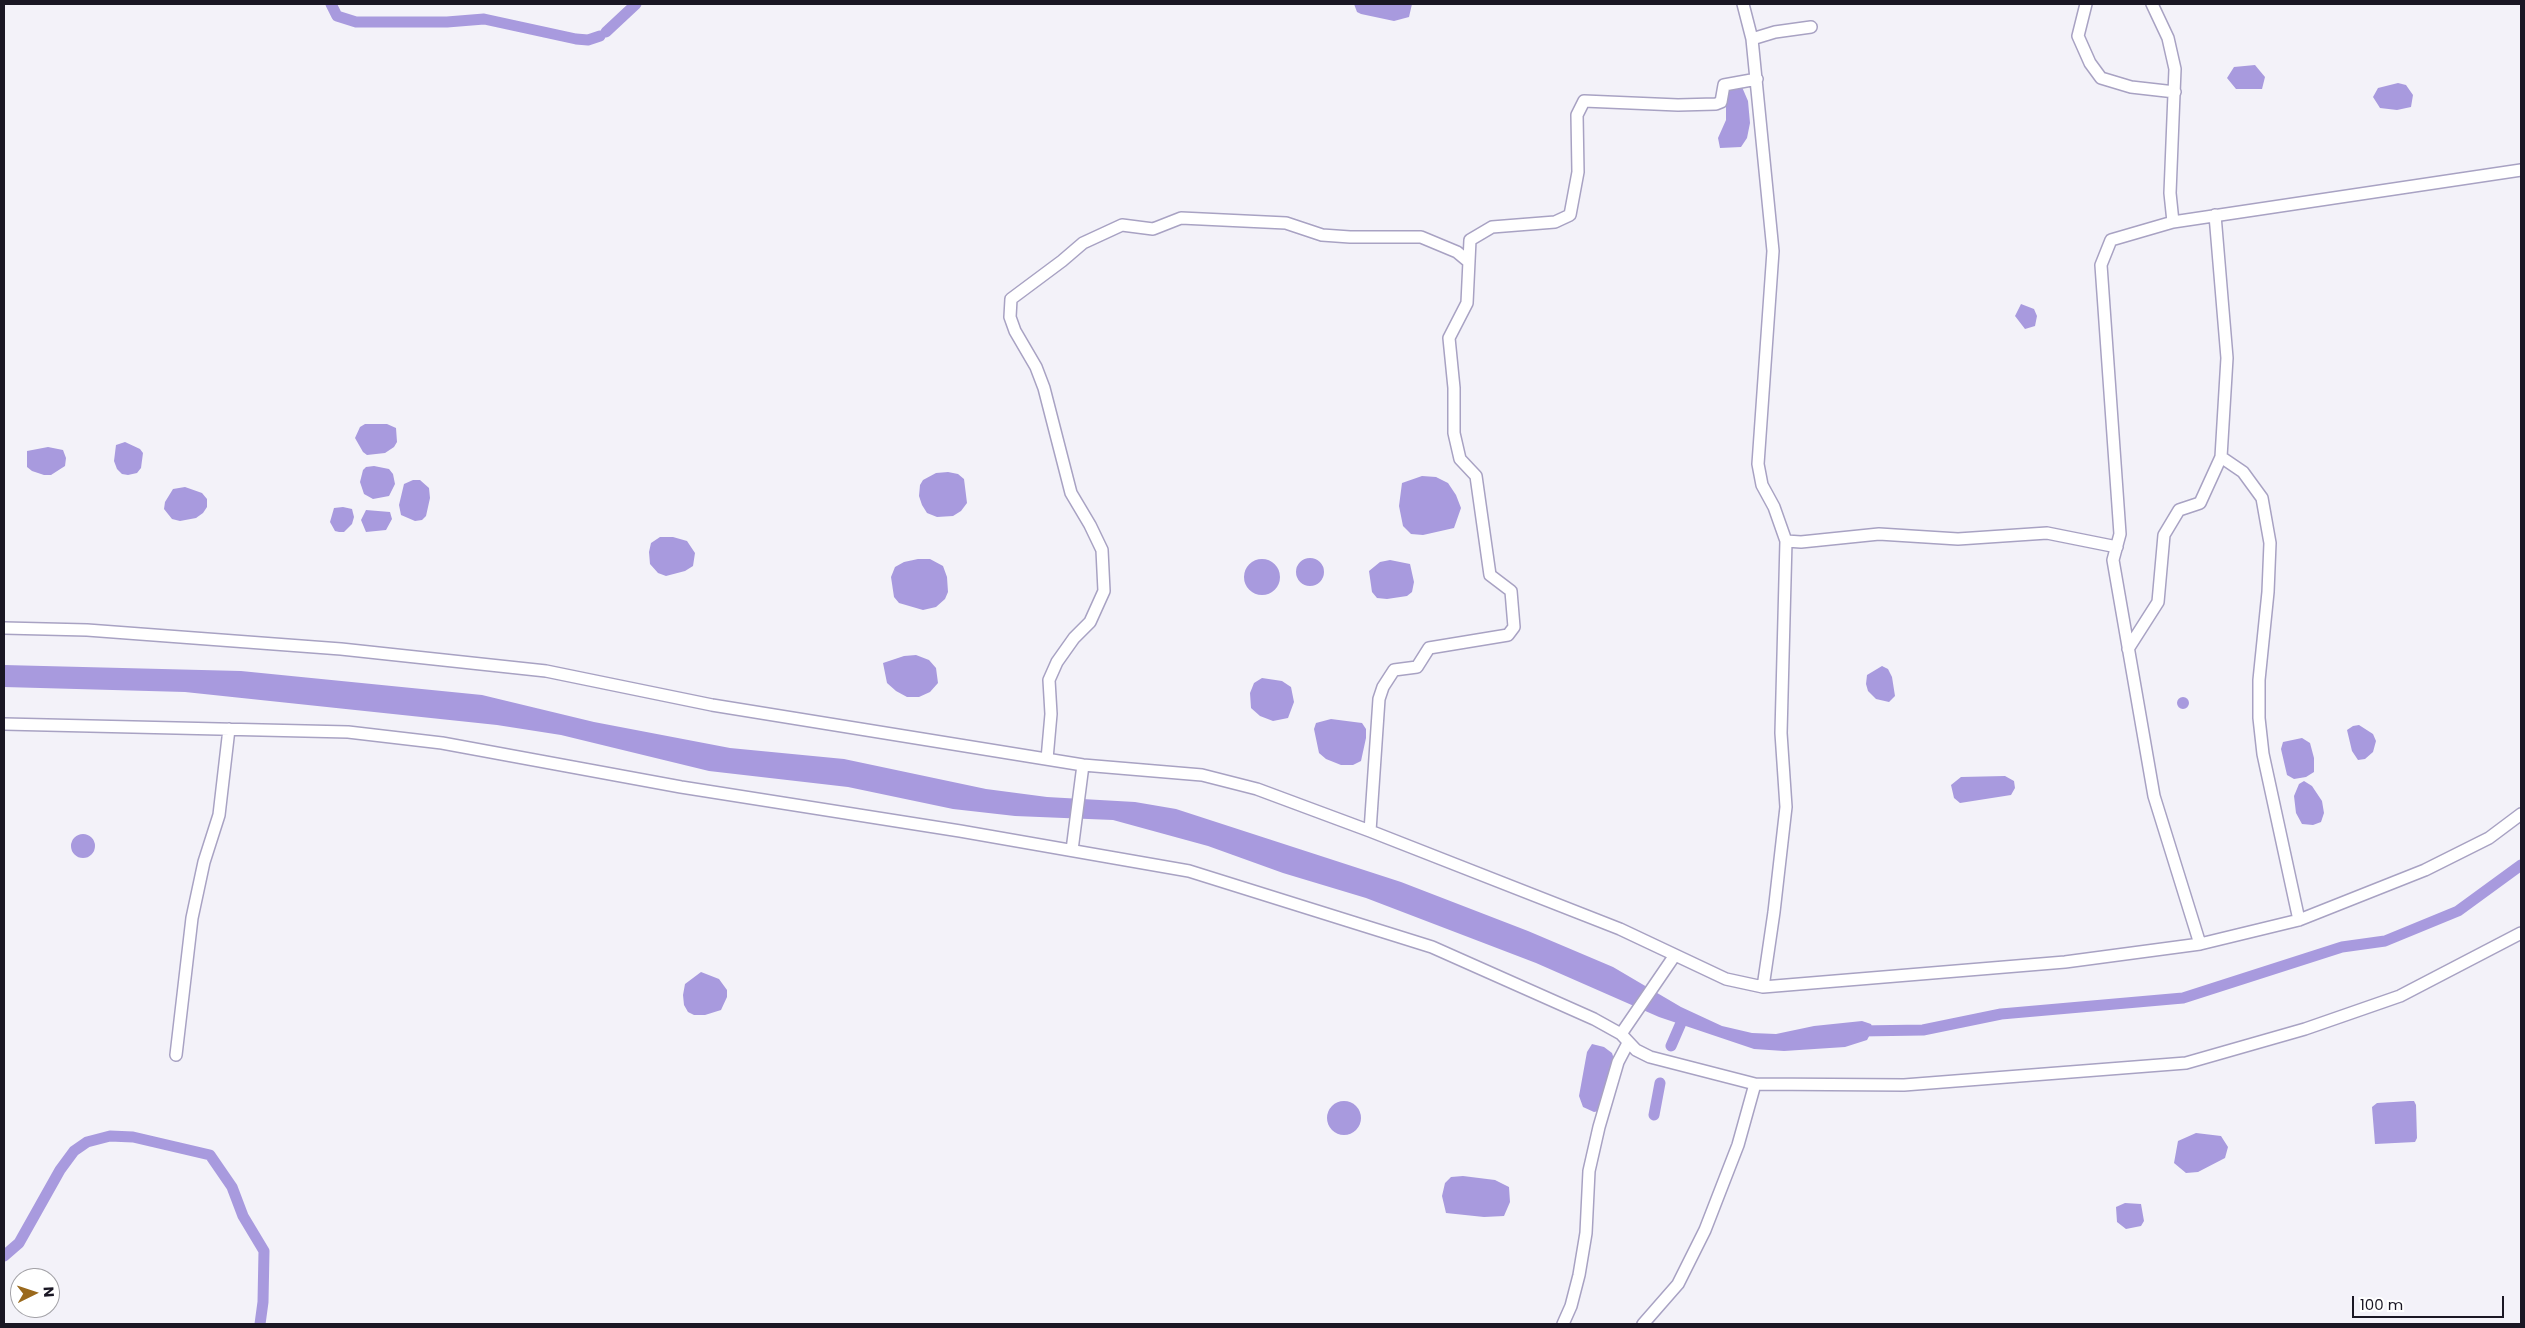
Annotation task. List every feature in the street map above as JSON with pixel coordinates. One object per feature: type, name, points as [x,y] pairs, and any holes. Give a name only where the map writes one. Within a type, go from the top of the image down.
[{"type":"street","points":[[1743,4],[1752,39],[1757,79],[1773,251],[1758,464],[1762,485],[1774,507],[1786,541],[1781,732],[1786,807],[1763,987]]},
{"type":"street","points":[[2086,4],[2078,36],[2090,63],[2101,78],[2131,87],[2175,92]]},
{"type":"street","points":[[2152,4],[2168,38],[2175,69],[2170,155],[2170,193],[2173,222]]},
{"type":"street","points":[[1752,39],[1775,32],[1811,27]]},
{"type":"street","points":[[1370,831],[1379,699],[1383,687],[1394,670],[1417,667],[1429,648],[1500,638],[1508,635],[1514,627],[1510,591],[1490,575],[1476,476],[1460,458],[1454,433],[1454,388],[1449,338],[1467,303],[1470,240],[1492,226],[1555,222],[1570,215],[1578,172],[1577,115],[1584,101],[1678,105],[1716,104],[1721,102],[1724,86],[1757,79]]},
{"type":"street","points":[[2200,944],[2154,796],[2113,560],[2120,534],[2101,264],[2111,240],[2173,222],[2521,170]]},
{"type":"street","points":[[2128,649],[2158,602],[2164,535],[2179,510],[2200,503],[2221,457],[2227,358],[2215,215]]},
{"type":"street","points":[[1047,759],[1051,714],[1050,680],[1057,662],[1074,638],[1090,622],[1104,591],[1102,550],[1071,493],[1044,388],[1036,367],[1015,331],[1010,317],[1012,299],[1062,261],[1083,242],[1122,226],[1153,229],[1181,218],[1286,223],[1322,235],[1350,238],[1421,237],[1457,252],[1469,262]]},
{"type":"street","points":[[2221,457],[2243,472],[2262,498],[2270,543],[2268,592],[2259,680],[2259,718],[2263,754],[2299,920]]},
{"type":"street","points":[[1786,541],[1802,542],[1879,534],[1958,539],[2047,533],[2117,547]]},
{"type":"street","points":[[4,628],[87,630],[340,649],[546,671],[712,705],[1083,765],[1202,775],[1257,790],[1370,831],[1620,930],[1726,979],[1763,987],[2065,962],[2200,944],[2299,920],[2453,857],[2489,838],[2521,814]]},
{"type":"street","points":[[4,724],[348,732],[442,742],[681,787],[1072,850],[1189,871],[1432,947],[1624,1038],[1650,1057],[1755,1084],[1904,1085],[2186,1063],[2305,1029],[2400,996],[2521,933]]},
{"type":"street","points":[[176,1055],[192,918],[204,862],[219,815],[229,729]]},
{"type":"street","points":[[1072,850],[1083,765]]},
{"type":"street","points":[[1563,1324],[1571,1306],[1579,1275],[1586,1233],[1589,1171],[1599,1127],[1624,1038],[1675,955]]},
{"type":"street","points":[[1643,1324],[1678,1284],[1705,1230],[1738,1144],[1755,1084]]},
{"type":"shaded area","points":[[1354,4],[1412,4],[1409,17],[1394,21],[1361,14],[1357,12]]},
{"type":"shaded area","points":[[2255,65],[2265,77],[2262,89],[2236,89],[2227,78],[2234,67]]},
{"type":"shaded area","points":[[2398,83],[2406,85],[2413,95],[2411,107],[2397,110],[2380,108],[2373,97],[2378,88]]},
{"type":"shaded area","points":[[1742,87],[1748,101],[1750,123],[1747,138],[1741,147],[1720,148],[1718,138],[1726,120],[1726,95],[1730,90]]},
{"type":"shaded area","points":[[2021,304],[2034,309],[2037,316],[2035,326],[2025,329],[2015,316]]},
{"type":"shaded area","points":[[365,424],[387,424],[396,428],[397,442],[394,447],[385,453],[367,455],[363,452],[355,438],[360,427]]},
{"type":"shaded area","points":[[125,442],[140,449],[143,453],[141,468],[137,473],[122,474],[117,469],[114,461],[116,445]]},
{"type":"shaded area","points":[[48,447],[63,450],[66,458],[65,466],[51,475],[32,471],[27,467],[27,451]]},
{"type":"shaded area","points":[[374,466],[389,469],[393,474],[395,484],[389,496],[373,499],[364,494],[360,482],[363,470],[366,467]]},
{"type":"shaded area","points":[[948,472],[958,474],[964,479],[967,503],[961,511],[953,516],[937,517],[927,513],[922,505],[919,496],[920,485],[923,480],[936,473]]},
{"type":"shaded area","points":[[1422,476],[1436,477],[1448,483],[1456,495],[1461,508],[1454,528],[1423,535],[1411,534],[1403,526],[1399,506],[1402,483]]},
{"type":"shaded area","points":[[413,480],[420,480],[429,488],[430,498],[426,516],[422,520],[415,521],[401,515],[399,505],[404,484]]},
{"type":"shaded area","points":[[185,487],[202,493],[207,499],[207,507],[196,518],[180,521],[172,519],[164,509],[165,502],[173,489]]},
{"type":"shaded area","points":[[334,508],[352,509],[354,517],[352,524],[344,532],[339,532],[335,531],[330,522]]},
{"type":"shaded area","points":[[366,510],[390,512],[392,519],[386,530],[366,532],[361,520]]},
{"type":"shaded area","points":[[660,537],[673,537],[687,541],[695,553],[693,566],[685,571],[666,576],[658,573],[650,564],[649,552],[651,543]]},
{"type":"shaded area","points":[[1310,558],[1320,562],[1324,572],[1320,582],[1310,586],[1300,582],[1296,572],[1300,562]]},
{"type":"shaded area","points":[[930,559],[943,566],[947,577],[948,592],[945,599],[936,607],[923,610],[899,603],[894,597],[891,577],[895,567],[904,562]]},
{"type":"shaded area","points":[[1262,559],[1274,565],[1280,577],[1274,589],[1262,595],[1250,589],[1244,577],[1250,565]]},
{"type":"shaded area","points":[[1390,560],[1410,564],[1414,582],[1412,592],[1407,596],[1387,599],[1377,598],[1372,592],[1369,571],[1380,562]]},
{"type":"shaded area","points":[[916,655],[929,660],[936,668],[938,683],[930,692],[919,697],[907,697],[887,683],[883,663],[904,656]]},
{"type":"shaded area","points":[[4,665],[241,671],[482,695],[594,722],[730,748],[844,759],[986,789],[1047,797],[1135,802],[1176,809],[1401,882],[1528,931],[1613,967],[1681,1007],[1722,1026],[1752,1033],[1776,1034],[1814,1026],[1862,1021],[1871,1024],[1873,1029],[1867,1040],[1845,1047],[1784,1051],[1754,1049],[1659,1017],[1536,963],[1366,898],[1283,873],[1208,846],[1113,820],[1015,816],[953,809],[848,787],[709,771],[561,735],[497,725],[185,692],[4,687]]},
{"type":"shaded area","points":[[1882,666],[1888,669],[1892,677],[1895,696],[1889,702],[1876,699],[1868,691],[1866,684],[1867,675]]},
{"type":"shaded area","points":[[1262,678],[1282,681],[1291,687],[1294,702],[1288,718],[1273,721],[1260,716],[1251,708],[1250,693],[1254,683]]},
{"type":"shaded area","points":[[2181,697],[2185,697],[2189,703],[2185,709],[2181,709],[2177,705],[2177,701]]},
{"type":"shaded area","points":[[1331,719],[1362,723],[1366,729],[1366,738],[1361,761],[1353,765],[1341,765],[1326,759],[1319,753],[1314,729],[1316,723]]},
{"type":"shaded area","points":[[2359,725],[2373,734],[2376,741],[2373,752],[2365,759],[2358,760],[2352,751],[2347,730]]},
{"type":"shaded area","points":[[2302,738],[2310,743],[2314,758],[2314,772],[2306,777],[2294,779],[2287,775],[2281,749],[2283,742]]},
{"type":"shaded area","points":[[2005,776],[2014,781],[2015,788],[2011,795],[1960,803],[1954,798],[1951,785],[1961,777]]},
{"type":"shaded area","points":[[2304,781],[2312,786],[2322,801],[2324,813],[2321,822],[2313,825],[2302,824],[2296,813],[2294,796],[2299,784]]},
{"type":"shaded area","points":[[83,834],[92,837],[95,846],[92,855],[83,858],[74,855],[71,846],[74,837]]},
{"type":"shaded area","points":[[701,972],[719,979],[727,990],[727,997],[721,1010],[705,1015],[694,1015],[688,1012],[684,1005],[683,995],[685,984]]},
{"type":"shaded area","points":[[1592,1044],[1604,1047],[1612,1053],[1615,1062],[1599,1111],[1594,1112],[1583,1107],[1579,1096],[1587,1052]]},
{"type":"shaded area","points":[[1344,1101],[1351,1102],[1356,1106],[1360,1111],[1360,1125],[1356,1130],[1351,1134],[1344,1135],[1337,1134],[1332,1130],[1328,1125],[1327,1118],[1328,1111],[1332,1106],[1337,1102]]},
{"type":"shaded area","points":[[2414,1101],[2416,1105],[2417,1138],[2415,1142],[2375,1144],[2372,1107],[2377,1103]]},
{"type":"shaded area","points":[[2196,1133],[2221,1136],[2228,1147],[2225,1158],[2198,1172],[2186,1173],[2174,1163],[2178,1141]]},
{"type":"shaded area","points":[[1463,1176],[1495,1180],[1509,1187],[1510,1202],[1504,1216],[1484,1217],[1446,1213],[1442,1196],[1445,1183],[1451,1177]]},
{"type":"shaded area","points":[[2125,1203],[2141,1204],[2144,1221],[2141,1226],[2126,1229],[2117,1222],[2116,1207]]},
{"type":"waterway","points":[[331,4],[337,16],[356,22],[447,22],[484,19],[576,39],[588,40],[600,36]]},
{"type":"waterway","points":[[606,32],[636,4]]},
{"type":"waterway","points":[[1860,1031],[1923,1030],[2001,1014],[2183,998],[2342,947],[2385,941],[2458,911],[2521,865]]},
{"type":"waterway","points":[[1671,1046],[1684,1016]]},
{"type":"waterway","points":[[1654,1115],[1660,1083]]},
{"type":"waterway","points":[[4,1256],[19,1243],[60,1170],[74,1151],[87,1142],[110,1136],[133,1137],[210,1155],[232,1187],[243,1216],[264,1251],[263,1302],[260,1324]]}]
